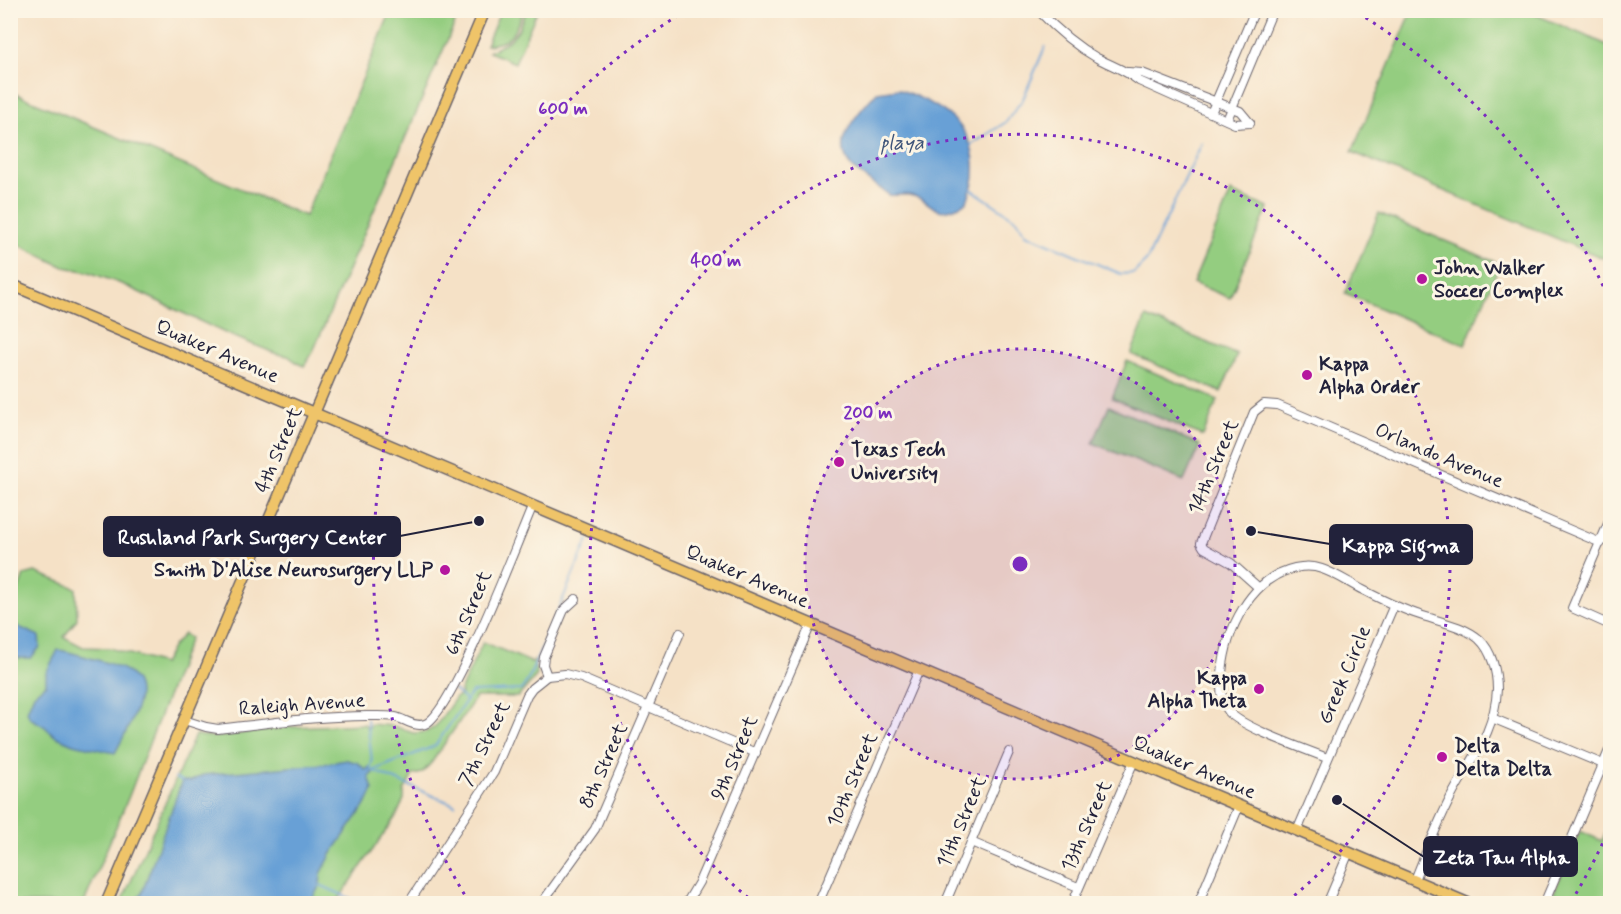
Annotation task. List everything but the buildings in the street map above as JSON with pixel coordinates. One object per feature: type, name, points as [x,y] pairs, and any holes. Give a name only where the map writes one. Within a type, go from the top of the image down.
[{"type":"main road","name":"4th Street","points":[[106,903],[485,10]]},
{"type":"main road","name":"Quaker Avenue","points":[[10,284],[1470,903]]},
{"type":"street","points":[[1038,10],[1071,42],[1100,60],[1128,72],[1139,81],[1235,124],[1250,123],[1240,111],[1142,73],[1128,72]]},
{"type":"street","points":[[1211,113],[1255,10]]},
{"type":"street","points":[[1227,120],[1272,10]]},
{"type":"street","name":"Orlando Avenue","points":[[1264,404],[1277,405],[1601,543]]},
{"type":"street","name":"14th Street","points":[[1259,588],[1231,563],[1203,547],[1202,540],[1254,412],[1264,404]]},
{"type":"street","name":"6th Street","points":[[422,724],[427,724],[436,715],[462,671],[533,505]]},
{"type":"street","points":[[1611,519],[1572,608],[1611,625]]},
{"type":"street","points":[[1327,758],[1246,724],[1229,712],[1224,703],[1221,679],[1228,639],[1236,619],[1259,588],[1282,572],[1297,568],[1319,568],[1394,605],[1427,618],[1458,626],[1481,641],[1488,650],[1496,672],[1497,688],[1492,718],[1483,744],[1452,795],[1415,880]]},
{"type":"street","points":[[576,599],[564,610],[544,657],[543,665],[547,676],[565,675],[581,678],[756,753]]},
{"type":"street","name":"Greek Circle","points":[[1297,831],[1394,605]]},
{"type":"street","name":"9th Street","points":[[686,903],[699,882],[811,624]]},
{"type":"street","name":"8th Street","points":[[542,903],[595,829],[680,633]]},
{"type":"street","name":"10th Street","points":[[818,903],[919,670]]},
{"type":"street","name":"7th Street","points":[[408,903],[494,772],[527,695],[547,676]]},
{"type":"street","name":"Raleigh Avenue","points":[[184,720],[218,729],[297,719],[377,716],[395,717],[418,725],[422,724]]},
{"type":"street","points":[[1492,718],[1607,766]]},
{"type":"street","points":[[1544,903],[1607,766],[1611,748]]},
{"type":"street","name":"11th Street","points":[[945,903],[1009,752]]},
{"type":"street","name":"13th Street","points":[[1072,903],[1134,761]]},
{"type":"street","points":[[1198,903],[1239,806]]},
{"type":"street","points":[[971,842],[1078,887]]},
{"type":"street","points":[[1327,903],[1349,852]]},
{"type":"green space","points":[[501,10],[523,11],[511,36],[501,42],[486,45]]},
{"type":"green space","points":[[391,11],[460,11],[312,354],[304,366],[288,356],[277,354],[227,334],[124,285],[89,272],[64,267],[11,241],[11,92],[305,216]]},
{"type":"green space","points":[[526,11],[537,11],[515,63],[489,52],[510,40],[518,30]]},
{"type":"green space","points":[[1412,11],[1527,11],[1610,46],[1610,261],[1352,152]]},
{"type":"green space","points":[[1231,192],[1268,208],[1230,298],[1193,283]]},
{"type":"green space","name":"John Walker Soccer Complex","points":[[1379,213],[1500,264],[1465,345],[1345,293]]},
{"type":"green space","points":[[1146,317],[1237,355],[1221,392],[1131,354]]},
{"type":"green space","points":[[1127,361],[1218,400],[1203,436],[1112,398]]},
{"type":"green space","points":[[1109,406],[1200,445],[1184,481],[1093,443]]},
{"type":"green space","points":[[35,572],[76,588],[77,619],[64,637],[83,647],[110,648],[163,664],[173,646],[184,634],[190,638],[129,796],[84,903],[11,903],[10,606],[13,605],[24,575]]},
{"type":"green space","points":[[483,642],[533,663],[534,661],[537,675],[518,697],[476,697],[432,762],[422,773],[413,775],[404,791],[404,799],[397,815],[336,903],[121,904],[195,735],[215,737],[292,727],[364,724],[368,729],[371,724],[394,726],[413,733],[426,732],[435,727],[456,697],[461,695],[460,691]]},
{"type":"green space","points":[[1610,822],[1610,898],[1608,903],[1549,904],[1580,831],[1602,841]]},
{"type":"water","name":"playa","points":[[898,89],[941,109],[963,129],[974,157],[974,178],[967,202],[955,208],[940,210],[918,198],[889,195],[851,166],[845,156],[844,146],[845,136],[850,126],[877,92]]},
{"type":"water","points":[[11,621],[39,636],[40,647],[31,658],[19,658],[11,653]]},
{"type":"water","points":[[58,650],[123,669],[138,685],[136,707],[115,753],[73,744],[55,736],[30,718],[27,711],[34,694],[46,684],[46,673]]},
{"type":"water","points":[[347,760],[358,763],[366,770],[369,767],[373,774],[369,776],[373,790],[368,801],[332,853],[321,874],[320,885],[310,903],[134,903],[142,893],[182,781],[191,781],[203,775]]},
{"type":"waterway","points":[[971,145],[1006,122],[1023,99],[1045,47]]},
{"type":"waterway","points":[[971,189],[1017,220],[1026,234],[1121,274],[1134,273],[1147,260],[1202,143]]},
{"type":"waterway","points":[[372,771],[435,746],[472,692],[521,690],[528,680],[588,540]]},
{"type":"waterway","points":[[454,690],[465,700]]},
{"type":"waterway","points":[[367,719],[372,762],[370,769]]},
{"type":"waterway","points":[[374,771],[455,805]]},
{"type":"waterway","points":[[175,778],[182,781]]},
{"type":"waterway","points":[[320,885],[363,904]]},
{"type":"place","name":"John Walker Soccer Complex","points":[[1422,279]]},
{"type":"place","name":"Kappa Alpha Order","points":[[1307,375]]},
{"type":"place","name":"Texas Tech University","points":[[839,462]]},
{"type":"place","name":"Rushland Park Surgery Center","points":[[479,521]]},
{"type":"place","name":"Kappa Sigma","points":[[1251,531]]},
{"type":"place","name":"Smith D'Alise Neurosurgery LLP","points":[[445,570]]},
{"type":"place","name":"Kappa Alpha Theta","points":[[1259,689]]},
{"type":"place","name":"Delta Delta Delta","points":[[1442,757]]},
{"type":"place","name":"Zeta Tau Alpha","points":[[1337,800]]}]
